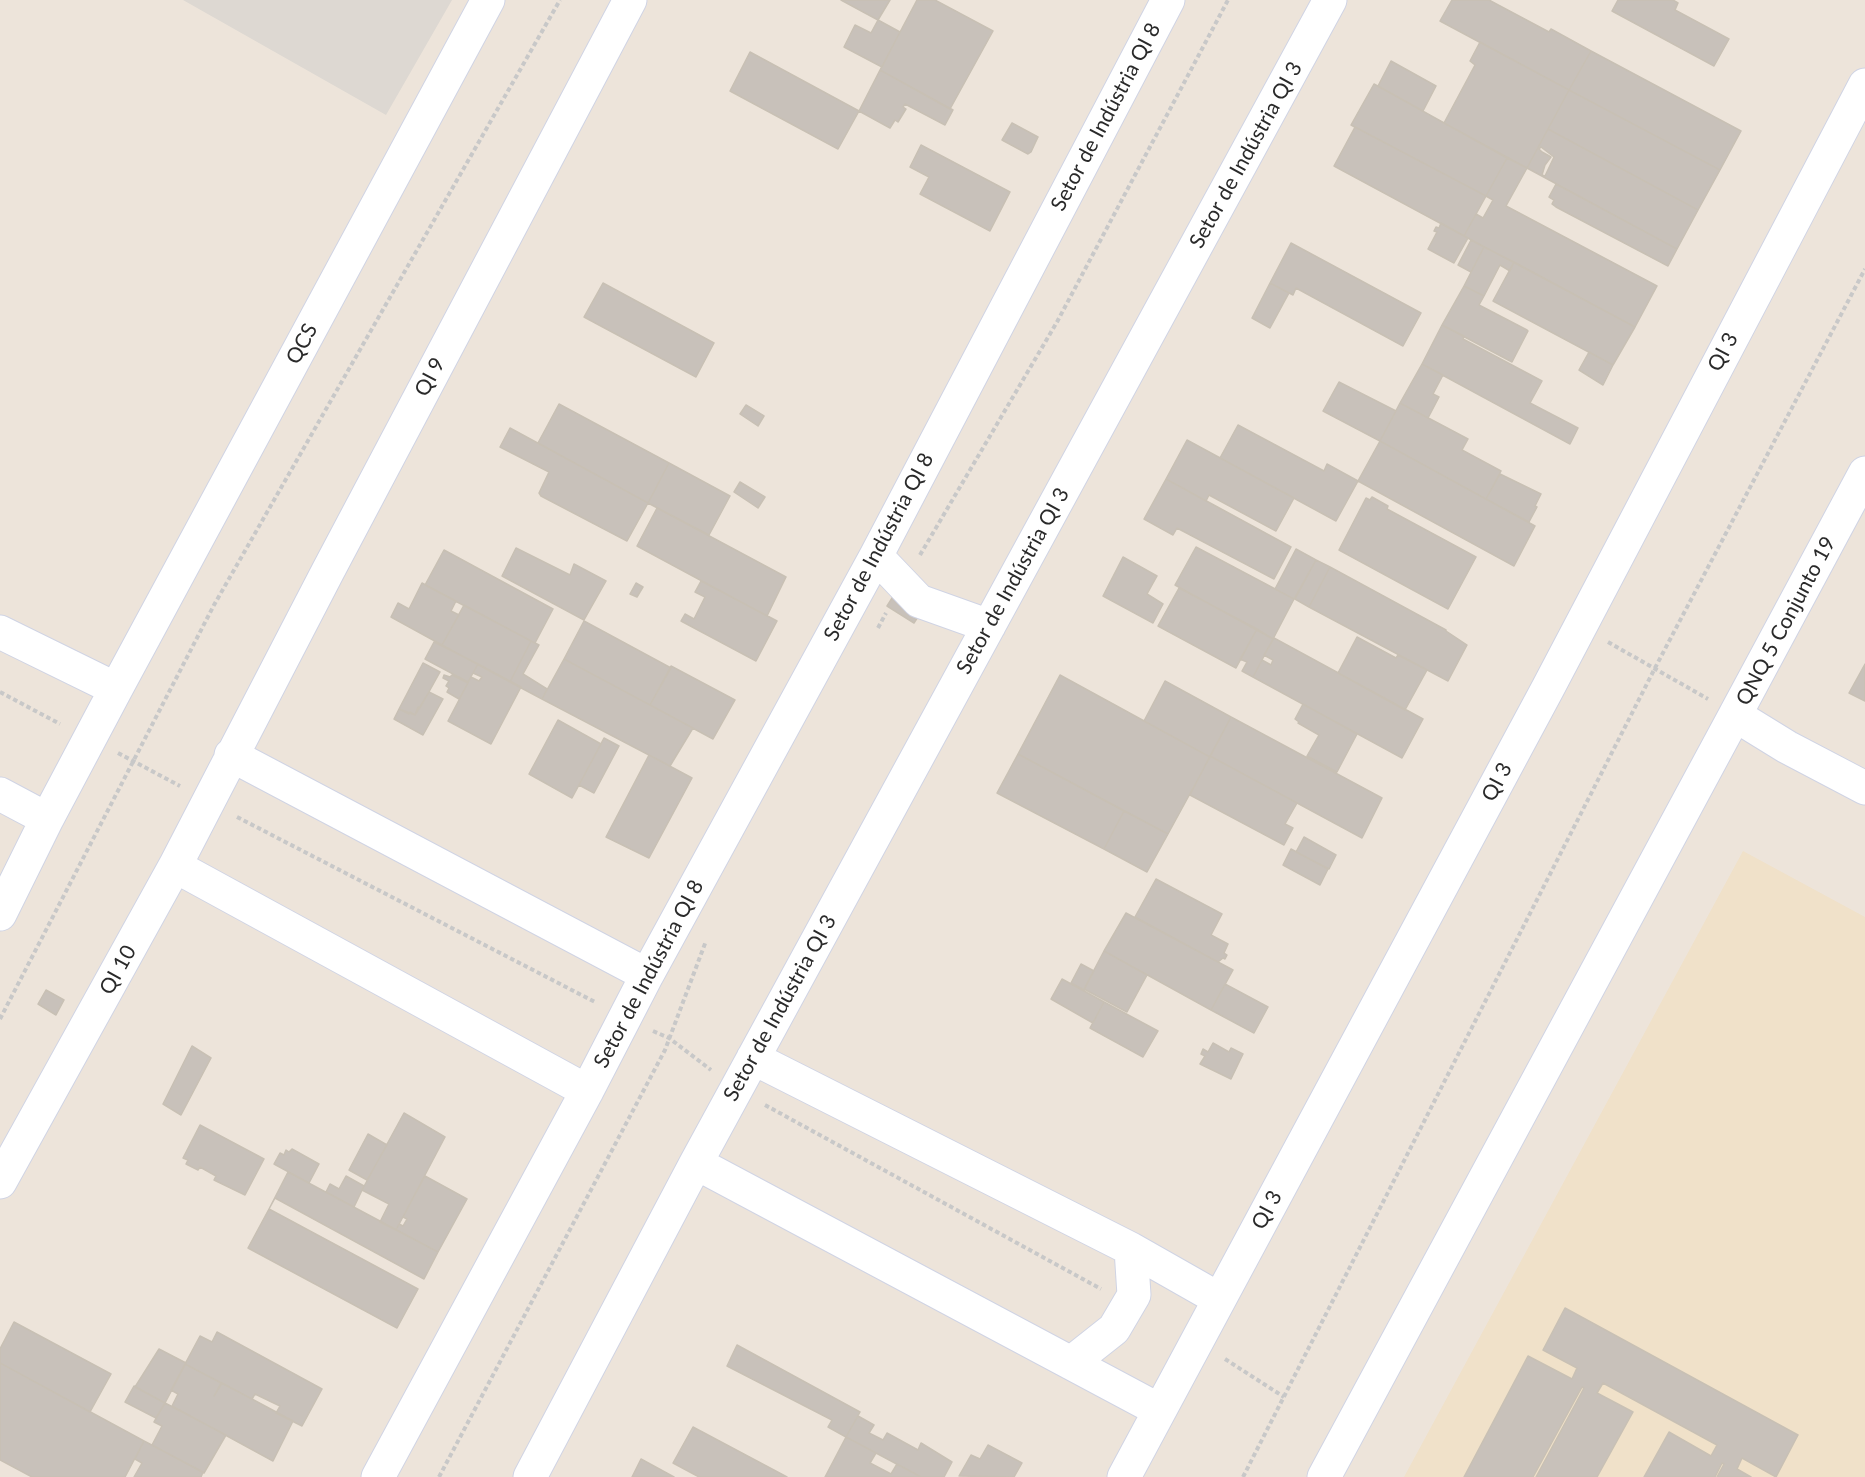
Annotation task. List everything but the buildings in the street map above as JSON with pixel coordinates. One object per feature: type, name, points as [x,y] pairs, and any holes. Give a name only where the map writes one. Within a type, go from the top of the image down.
[{"type":"street","name":"QCS","points":[[0,915],[47,819],[116,688],[488,0]]},
{"type":"street","name":"QI 9","points":[[231,756],[630,0]]},
{"type":"street","name":"Setor de Indústria QI 8","points":[[378,1477],[587,1091],[647,975],[876,556],[1168,0]]},
{"type":"street","name":"Setor de Indústria QI 3","points":[[530,1477],[696,1163],[1330,0]]},
{"type":"street","name":"QI 3","points":[[1124,1477],[1548,688],[1579,625],[1865,85]]},
{"type":"street","name":"QNQ 5 Conjunto 19","points":[[1865,473],[1735,715],[1787,747],[1865,788]]},
{"type":"street","points":[[876,556],[919,601],[989,626]]},
{"type":"street","points":[[0,632],[116,688]]},
{"type":"street","points":[[1324,1477],[1735,715]]},
{"type":"street","points":[[231,756],[647,975]]},
{"type":"street","name":"QI 10","points":[[0,1182],[175,866],[231,756]]},
{"type":"street","points":[[0,794],[47,819]]},
{"type":"street","points":[[175,866],[587,1091]]},
{"type":"street","points":[[753,1058],[1131,1249],[1220,1299]]},
{"type":"street","points":[[696,1163],[1159,1410]]},
{"type":"street","points":[[1071,1363],[1114,1329],[1134,1295],[1131,1249]]},
{"type":"path","points":[[0,1019],[214,605],[560,0]]},
{"type":"path","points":[[873,635],[1057,322],[1228,0]]},
{"type":"path","points":[[1243,1477],[1655,668],[1865,268]]},
{"type":"path","points":[[1579,625],[1735,715]]},
{"type":"path","points":[[439,1477],[665,1050],[707,938]]},
{"type":"shaded area","points":[[183,0],[452,0],[386,115]]},
{"type":"shaded area","points":[[1743,851],[1865,917],[1865,1477],[1404,1477]]}]
